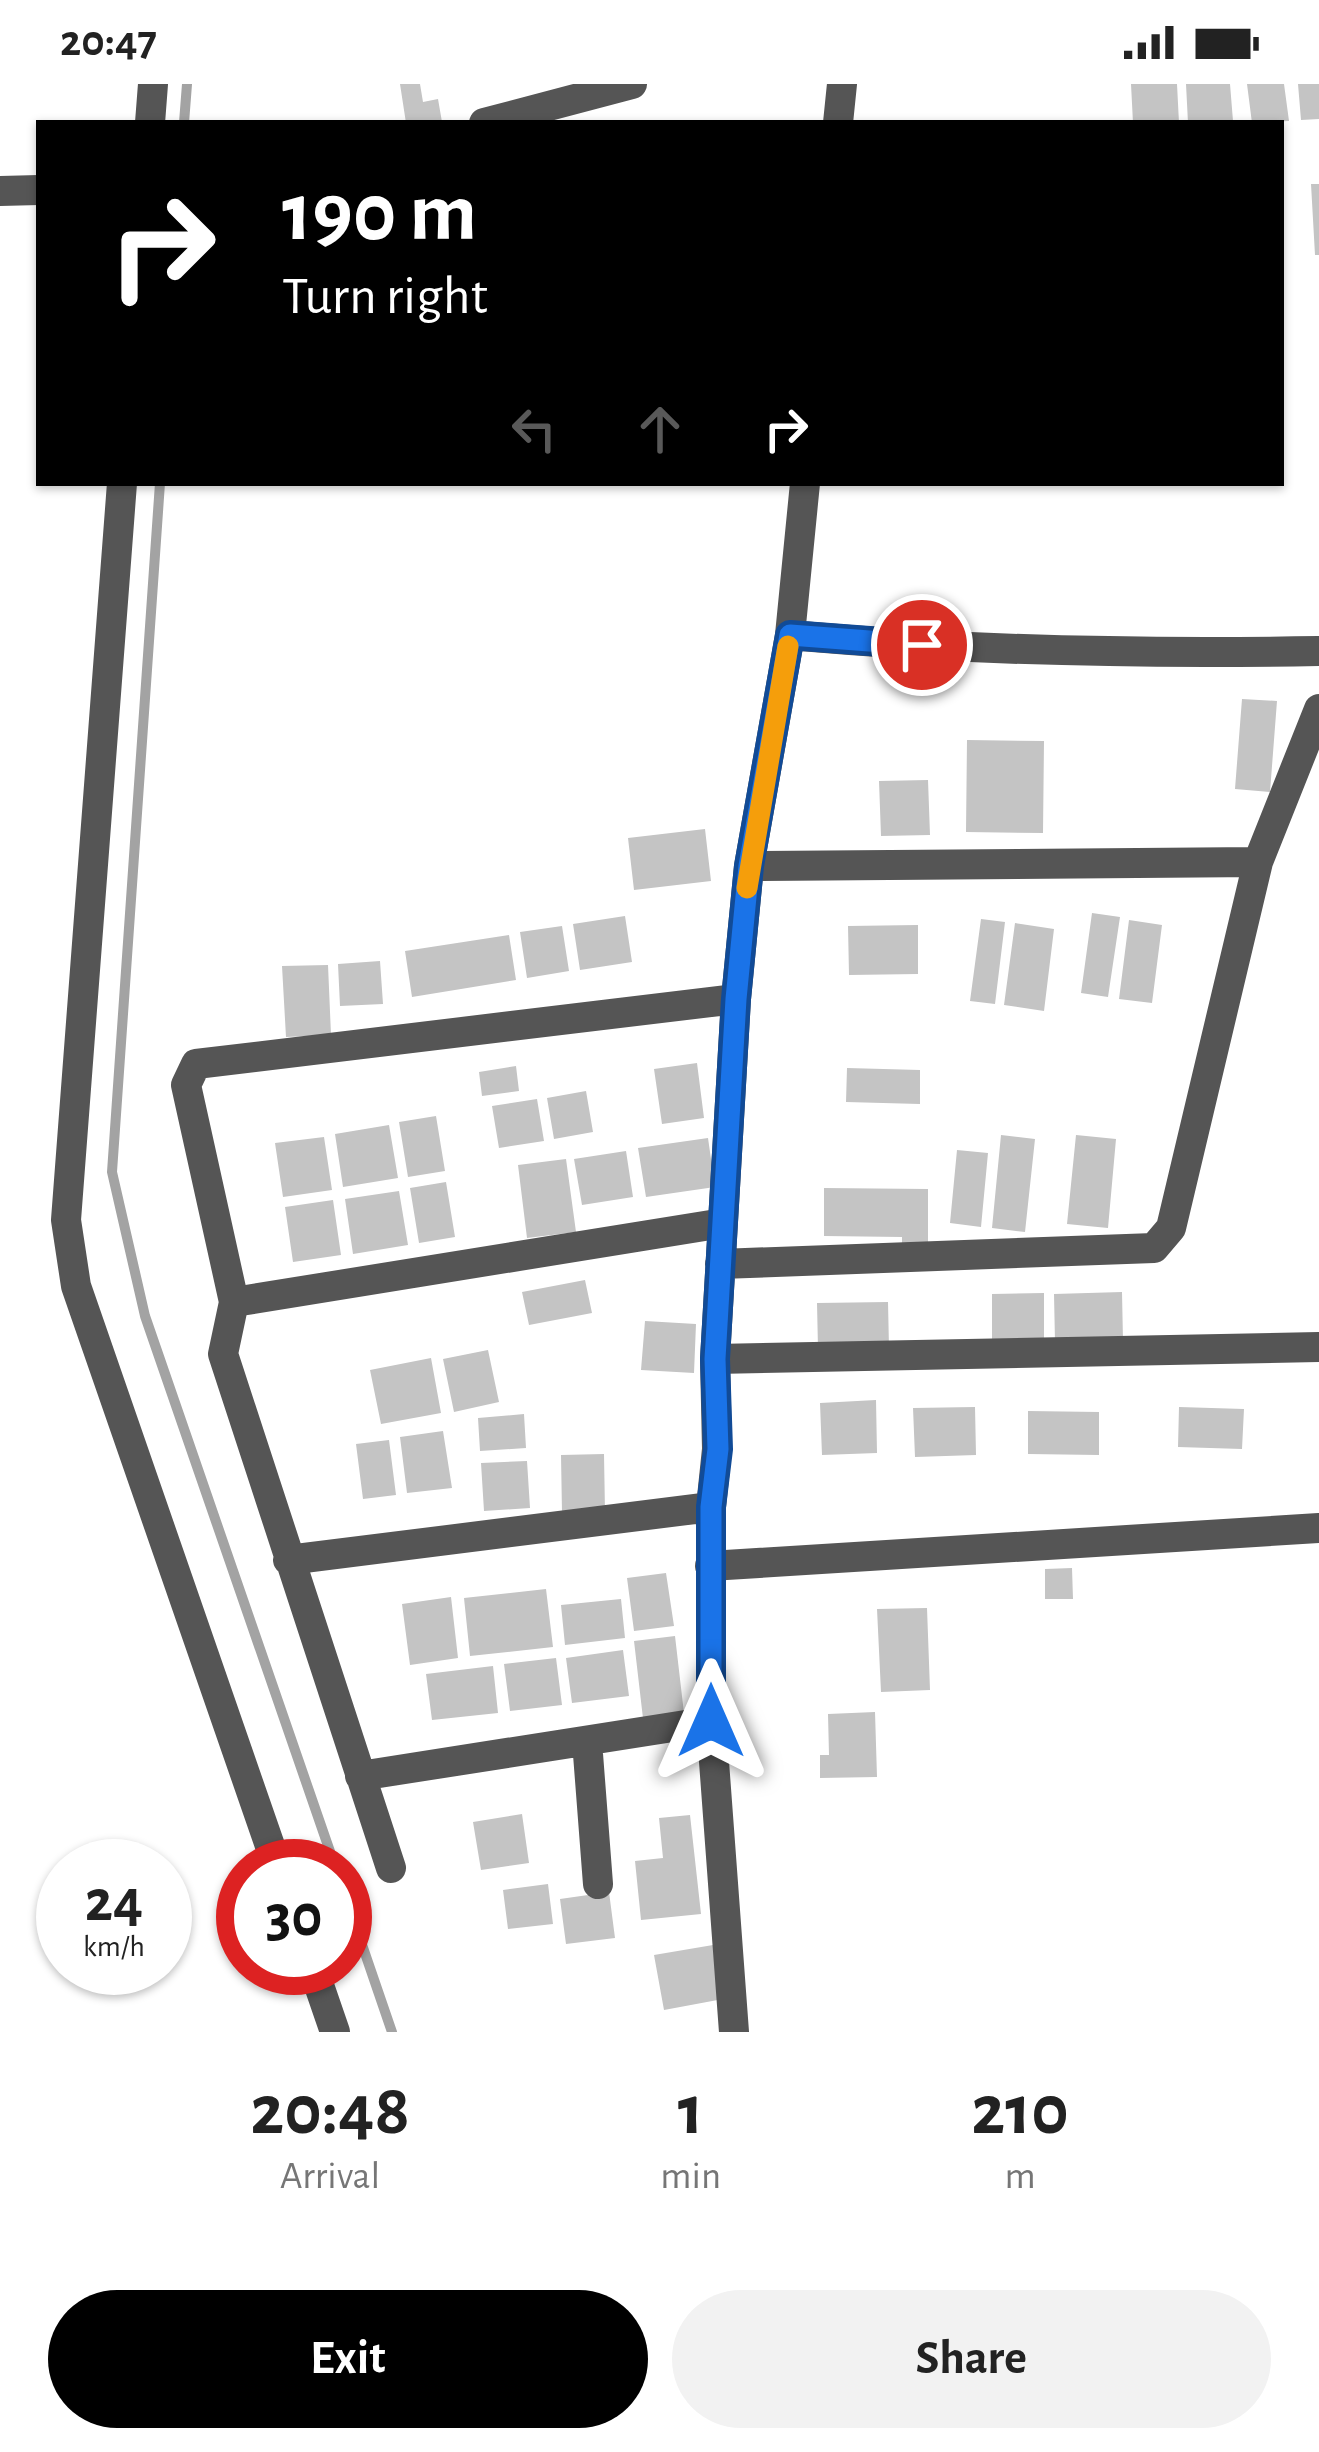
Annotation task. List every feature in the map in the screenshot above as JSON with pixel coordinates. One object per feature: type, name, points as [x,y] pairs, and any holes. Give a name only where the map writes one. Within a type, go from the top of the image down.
[{"type":"street","points":[[150,120],[153,84]]},
{"type":"street","points":[[495,120],[632,84]]},
{"type":"street","points":[[838,120],[842,84]]},
{"type":"street","points":[[0,191],[36,190]]},
{"type":"street","points":[[122,486],[66,1220],[76,1286],[268,1839]]},
{"type":"street","points":[[734,2032],[711,1721],[711,1507],[718,1449],[715,1359],[736,999],[749,866],[790,635],[805,486]]},
{"type":"street","points":[[790,635],[882,644],[1319,651]]},
{"type":"street","points":[[720,1264],[1154,1248],[1171,1228],[1258,862],[1319,709]]},
{"type":"street","points":[[749,866],[1258,862]]},
{"type":"street","points":[[391,1868],[223,1354],[234,1302],[186,1085],[196,1064],[736,999]]},
{"type":"street","points":[[234,1302],[723,1223]]},
{"type":"street","points":[[715,1359],[1319,1347]]},
{"type":"street","points":[[288,1560],[711,1507]]},
{"type":"street","points":[[710,1566],[1319,1528]]},
{"type":"street","points":[[360,1776],[711,1721]]},
{"type":"street","points":[[587,1741],[598,1885]]},
{"type":"street","points":[[322,1995],[335,2032]]},
{"type":"building","points":[[400,84],[420,84],[423,102],[438,99],[442,120],[406,120]]},
{"type":"building","points":[[1131,84],[1177,84],[1179,120],[1133,120]]},
{"type":"building","points":[[1186,84],[1230,84],[1233,120],[1188,120]]},
{"type":"building","points":[[1247,84],[1284,84],[1289,121],[1252,120]]},
{"type":"building","points":[[1298,84],[1319,84],[1319,119],[1301,120]]},
{"type":"building","points":[[1311,184],[1319,184],[1319,255],[1315,255]]},
{"type":"building","points":[[1242,699],[1277,701],[1270,792],[1235,789]]},
{"type":"building","points":[[967,740],[1044,741],[1043,833],[966,832]]},
{"type":"building","points":[[928,780],[930,835],[881,836],[879,781]]},
{"type":"building","points":[[705,829],[711,881],[634,890],[628,838]]},
{"type":"building","points":[[1092,913],[1120,917],[1108,997],[1081,993]]},
{"type":"building","points":[[625,916],[632,962],[580,970],[573,924]]},
{"type":"building","points":[[981,919],[1005,922],[995,1004],[970,1001]]},
{"type":"building","points":[[1129,920],[1162,925],[1152,1003],[1119,999]]},
{"type":"building","points":[[1015,923],[1054,929],[1044,1011],[1004,1005]]},
{"type":"building","points":[[918,925],[918,974],[849,975],[848,926]]},
{"type":"building","points":[[562,926],[569,971],[527,978],[520,932]]},
{"type":"building","points":[[509,935],[516,980],[412,997],[405,951]]},
{"type":"building","points":[[380,961],[383,1004],[340,1006],[338,964]]},
{"type":"building","points":[[328,965],[331,1035],[286,1037],[282,966]]},
{"type":"building","points":[[697,1063],[704,1118],[662,1124],[654,1069]]},
{"type":"building","points":[[516,1066],[519,1091],[482,1096],[479,1072]]},
{"type":"building","points":[[847,1068],[920,1070],[920,1104],[846,1102]]},
{"type":"building","points":[[586,1091],[593,1132],[554,1139],[547,1098]]},
{"type":"building","points":[[537,1099],[544,1141],[499,1148],[492,1106]]},
{"type":"building","points":[[436,1116],[445,1171],[408,1177],[399,1122]]},
{"type":"building","points":[[389,1125],[398,1178],[343,1187],[335,1134]]},
{"type":"building","points":[[1001,1135],[1035,1139],[1025,1232],[992,1228]]},
{"type":"building","points":[[1076,1135],[1116,1139],[1108,1228],[1067,1224]]},
{"type":"building","points":[[324,1137],[332,1190],[283,1197],[275,1143]]},
{"type":"building","points":[[708,1138],[715,1187],[646,1197],[638,1148]]},
{"type":"building","points":[[957,1150],[988,1153],[981,1227],[950,1223]]},
{"type":"building","points":[[626,1151],[633,1197],[582,1205],[574,1159]]},
{"type":"building","points":[[566,1159],[576,1232],[527,1238],[518,1165]]},
{"type":"building","points":[[446,1182],[455,1237],[419,1243],[410,1188]]},
{"type":"building","points":[[824,1188],[928,1189],[928,1254],[902,1254],[902,1237],[824,1236]]},
{"type":"building","points":[[399,1191],[408,1245],[353,1254],[345,1199]]},
{"type":"building","points":[[333,1200],[341,1255],[293,1262],[285,1207]]},
{"type":"building","points":[[585,1280],[592,1313],[529,1325],[522,1292]]},
{"type":"building","points":[[1122,1292],[1123,1341],[1055,1342],[1054,1294]]},
{"type":"building","points":[[1044,1293],[1044,1343],[992,1343],[992,1294]]},
{"type":"building","points":[[888,1302],[889,1348],[818,1349],[817,1303]]},
{"type":"building","points":[[645,1321],[696,1324],[694,1373],[641,1370]]},
{"type":"building","points":[[488,1350],[499,1402],[454,1412],[443,1359]]},
{"type":"building","points":[[431,1358],[441,1413],[381,1424],[370,1370]]},
{"type":"building","points":[[876,1400],[877,1453],[822,1455],[820,1403]]},
{"type":"building","points":[[975,1407],[976,1455],[915,1457],[913,1408]]},
{"type":"building","points":[[1179,1407],[1244,1409],[1242,1449],[1178,1447]]},
{"type":"building","points":[[1028,1411],[1099,1412],[1099,1455],[1028,1454]]},
{"type":"building","points":[[524,1414],[526,1448],[480,1451],[478,1418]]},
{"type":"building","points":[[443,1431],[452,1488],[407,1493],[400,1437]]},
{"type":"building","points":[[389,1440],[396,1495],[363,1499],[356,1444]]},
{"type":"building","points":[[604,1454],[605,1513],[562,1513],[561,1455]]},
{"type":"building","points":[[527,1461],[530,1508],[484,1511],[481,1463]]},
{"type":"building","points":[[1072,1568],[1073,1599],[1045,1599],[1045,1569]]},
{"type":"building","points":[[666,1573],[674,1626],[634,1631],[627,1578]]},
{"type":"building","points":[[546,1589],[553,1647],[470,1656],[464,1598]]},
{"type":"building","points":[[451,1597],[458,1658],[410,1665],[402,1604]]},
{"type":"building","points":[[621,1599],[625,1638],[565,1645],[561,1605]]},
{"type":"building","points":[[927,1608],[930,1690],[881,1692],[877,1609]]},
{"type":"building","points":[[675,1636],[685,1722],[644,1727],[634,1641]]},
{"type":"building","points":[[623,1650],[629,1696],[572,1703],[566,1658]]},
{"type":"building","points":[[556,1658],[562,1705],[510,1711],[504,1664]]},
{"type":"building","points":[[493,1666],[498,1713],[432,1720],[426,1674]]},
{"type":"building","points":[[875,1712],[877,1777],[820,1778],[820,1755],[829,1755],[828,1714]]},
{"type":"building","points":[[522,1814],[529,1863],[481,1870],[473,1822]]},
{"type":"building","points":[[690,1815],[701,1914],[641,1920],[635,1861],[663,1858],[659,1818]]},
{"type":"building","points":[[548,1884],[553,1924],[508,1929],[503,1890]]},
{"type":"building","points":[[609,1892],[615,1938],[566,1944],[560,1899]]},
{"type":"building","points":[[713,1945],[723,1999],[664,2010],[654,1955]]},
{"type":"waterway","points":[[184,120],[187,84]]},
{"type":"waterway","points":[[160,486],[112,1172],[145,1316],[326,1839]]},
{"type":"waterway","points":[[372,1974],[392,2032]]},
{"type":"slow traffic","points":[[747,888],[788,646]]},
{"type":"route","points":[[711,1721],[711,1507],[718,1449],[715,1359],[736,999],[749,866],[790,635],[922,645]]}]
